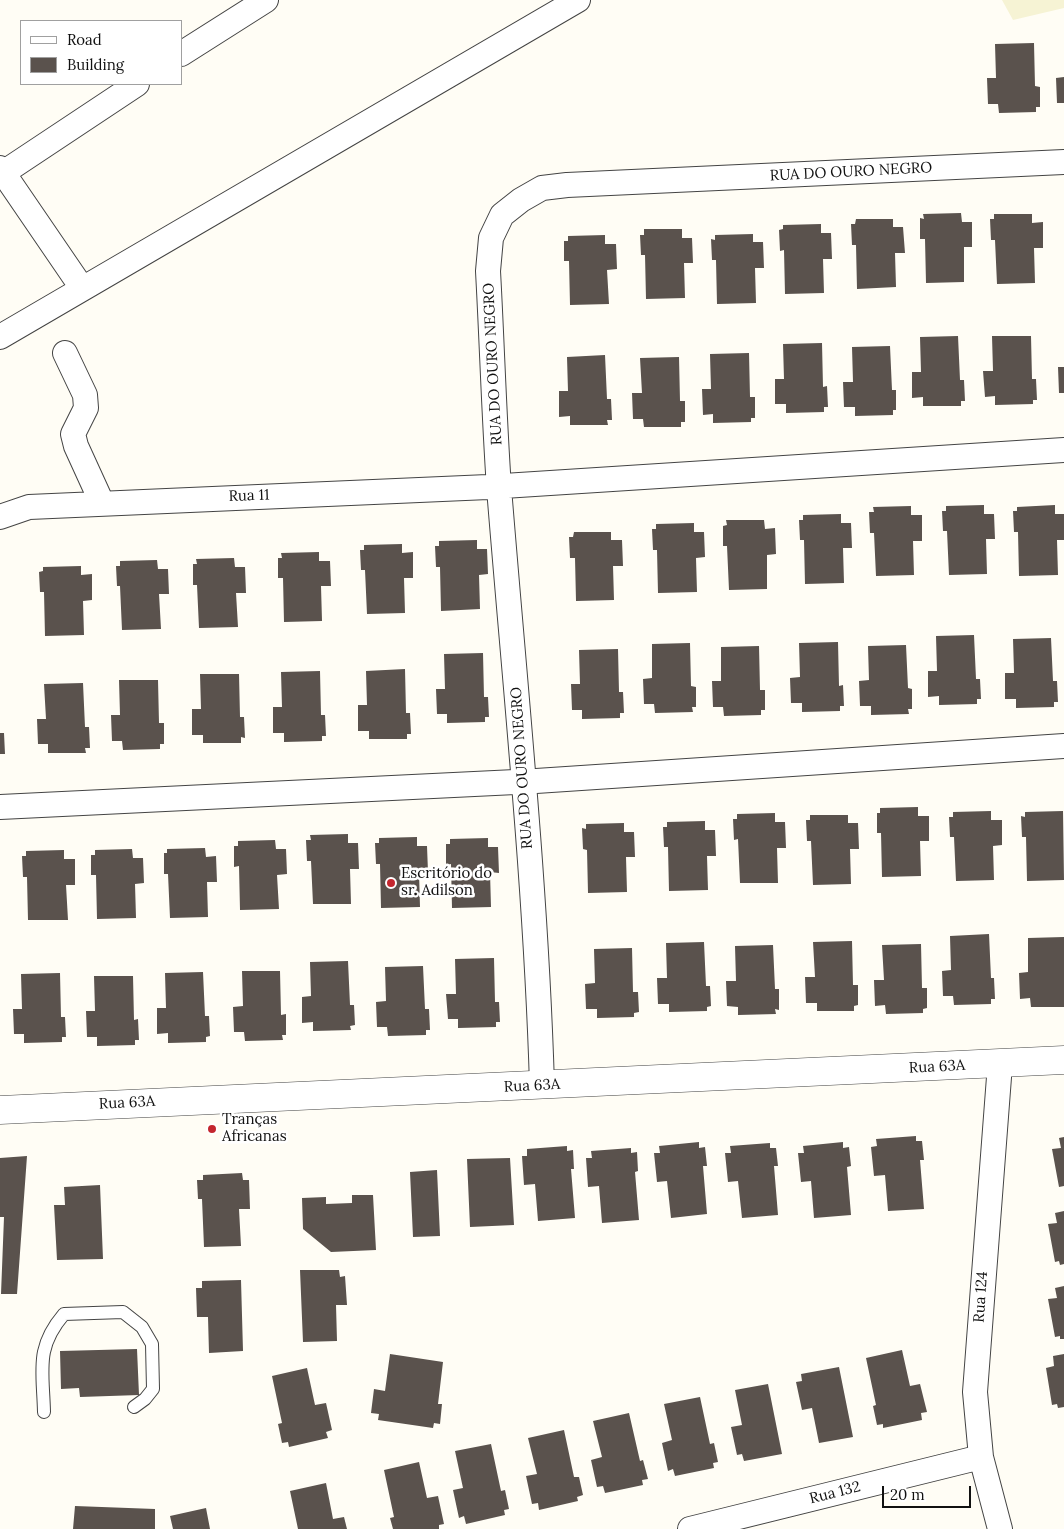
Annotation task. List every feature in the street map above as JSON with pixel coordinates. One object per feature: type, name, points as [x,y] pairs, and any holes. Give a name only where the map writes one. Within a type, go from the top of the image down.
[{"type":"street","points":[[182,53],[266,0]]},
{"type":"street","points":[[0,337],[578,0]]},
{"type":"street","points":[[82,288],[1,172],[135,85]]},
{"type":"street","name":"RUA DO OURO NEGRO","points":[[542,1085],[540,1025],[524,782],[499,484],[488,270],[491,238],[502,215],[521,200],[542,188],[568,184],[1064,162]]},
{"type":"street","points":[[65,353],[85,395],[86,408],[76,425],[73,434],[74,440],[102,503]]},
{"type":"street","name":"Rua 11","points":[[0,517],[28,507],[488,487],[499,484],[550,484],[1064,450]]},
{"type":"street","points":[[0,807],[524,782],[1064,746]]},
{"type":"street","name":"Rua 63A","points":[[0,1110],[1064,1060]]},
{"type":"street","name":"Rua 124","points":[[1000,1064],[976,1371],[976,1414],[981,1457],[1000,1529]]},
{"type":"street","name":"Rua 132","points":[[690,1529],[981,1457]]},
{"type":"lane","points":[[44,1412],[42,1354],[50,1331],[64,1314],[123,1312],[142,1327],[152,1344],[153,1389],[145,1399],[134,1407]]},
{"type":"shaded area","points":[[1002,0],[1064,0],[1064,8],[1013,20]]},
{"type":"building","points":[[1034,43],[1035,86],[1040,87],[1040,107],[1036,107],[1036,112],[999,113],[998,104],[988,104],[987,78],[996,78],[995,44]]},
{"type":"building","points":[[1064,77],[1064,103],[1057,103],[1056,78]]},
{"type":"building","points":[[961,213],[962,222],[972,222],[972,247],[964,247],[964,282],[926,283],[925,239],[920,239],[920,218],[924,219],[923,214]]},
{"type":"building","points":[[994,214],[1032,214],[1032,223],[1043,222],[1043,248],[1034,248],[1035,283],[997,284],[995,240],[991,240],[990,219],[994,219]]},
{"type":"building","points":[[856,219],[893,219],[893,227],[903,227],[905,253],[895,253],[896,287],[857,289],[856,245],[852,245],[851,224],[855,224]]},
{"type":"building","points":[[821,224],[821,233],[831,233],[832,259],[823,259],[824,293],[785,294],[784,250],[780,251],[779,230],[783,229],[783,225]]},
{"type":"building","points":[[644,229],[682,229],[682,238],[692,238],[693,263],[684,263],[685,298],[646,299],[645,255],[641,255],[640,235],[644,235]]},
{"type":"building","points":[[753,234],[753,242],[763,242],[764,268],[755,268],[756,303],[717,304],[716,260],[712,260],[711,239],[715,240],[715,235]]},
{"type":"building","points":[[605,235],[605,244],[616,244],[617,269],[607,270],[609,304],[570,305],[569,261],[564,261],[564,241],[568,241],[568,236]]},
{"type":"building","points":[[958,336],[960,380],[964,380],[965,401],[961,401],[961,406],[923,406],[923,397],[912,398],[912,372],[921,372],[920,337]]},
{"type":"building","points":[[992,336],[1031,336],[1032,379],[1036,379],[1037,400],[1033,400],[1033,404],[995,405],[995,396],[985,397],[983,371],[993,371]]},
{"type":"building","points":[[822,343],[823,387],[827,386],[828,407],[824,407],[824,412],[786,413],[786,404],[775,404],[775,379],[784,379],[783,344]]},
{"type":"building","points":[[890,346],[892,390],[896,390],[896,410],[893,410],[893,415],[855,416],[855,407],[844,407],[843,382],[853,382],[852,347]]},
{"type":"building","points":[[749,353],[750,397],[755,397],[755,418],[751,418],[751,422],[713,423],[713,414],[703,415],[702,389],[711,389],[710,354]]},
{"type":"building","points":[[605,355],[607,399],[611,399],[612,420],[607,420],[608,425],[570,425],[570,416],[559,417],[559,391],[568,391],[567,357]]},
{"type":"building","points":[[679,357],[680,401],[685,401],[685,422],[681,422],[681,427],[644,427],[643,419],[633,419],[632,393],[642,393],[640,358]]},
{"type":"building","points":[[1058,367],[1064,367],[1064,393],[1059,393]]},
{"type":"building","points":[[984,505],[984,514],[994,514],[995,539],[986,539],[987,574],[949,575],[947,531],[943,531],[942,511],[946,511],[946,506]]},
{"type":"building","points":[[1055,505],[1055,514],[1064,514],[1064,540],[1057,540],[1058,575],[1019,576],[1018,532],[1014,532],[1013,511],[1017,511],[1017,507]]},
{"type":"building","points":[[911,506],[911,515],[922,515],[922,541],[913,541],[914,575],[876,576],[874,533],[870,533],[869,512],[874,512],[873,507]]},
{"type":"building","points":[[841,514],[841,523],[851,523],[852,548],[843,548],[844,583],[805,584],[804,540],[800,540],[799,520],[803,520],[803,515]]},
{"type":"building","points":[[726,520],[764,520],[765,529],[775,528],[776,554],[767,555],[767,589],[729,590],[727,546],[723,546],[723,526],[727,525]]},
{"type":"building","points":[[694,523],[694,532],[704,532],[705,557],[696,558],[697,592],[658,593],[657,550],[653,550],[652,529],[656,529],[656,524]]},
{"type":"building","points":[[574,532],[611,532],[611,540],[622,540],[623,566],[613,566],[614,600],[576,601],[575,558],[570,558],[569,537],[573,537]]},
{"type":"building","points":[[477,540],[477,549],[487,549],[488,574],[479,575],[480,609],[441,611],[440,567],[436,567],[435,546],[439,546],[439,541]]},
{"type":"building","points":[[402,544],[402,553],[413,552],[413,578],[404,578],[405,613],[367,614],[365,570],[361,570],[360,550],[364,550],[364,545]]},
{"type":"building","points":[[319,552],[319,561],[330,561],[331,586],[321,586],[322,621],[284,622],[283,578],[278,578],[278,558],[282,558],[281,553]]},
{"type":"building","points":[[234,558],[235,567],[245,567],[246,593],[236,593],[238,627],[199,628],[197,585],[193,585],[193,564],[197,564],[196,559]]},
{"type":"building","points":[[157,560],[158,569],[168,569],[169,594],[159,594],[161,629],[122,630],[120,586],[117,586],[116,566],[120,566],[120,561]]},
{"type":"building","points":[[81,566],[81,575],[92,574],[92,600],[83,601],[84,635],[45,636],[44,592],[40,592],[39,572],[43,571],[43,567]]},
{"type":"building","points":[[974,635],[976,679],[980,679],[981,699],[977,699],[977,704],[939,705],[939,696],[928,697],[928,671],[937,671],[936,636]]},
{"type":"building","points":[[1051,638],[1053,681],[1057,681],[1058,702],[1054,702],[1054,707],[1016,708],[1016,699],[1005,699],[1005,673],[1014,673],[1013,639]]},
{"type":"building","points":[[838,642],[839,686],[843,685],[844,706],[840,706],[840,711],[802,712],[802,703],[791,703],[790,678],[800,677],[799,643]]},
{"type":"building","points":[[690,643],[691,686],[696,687],[696,707],[692,707],[693,712],[655,713],[654,704],[644,704],[643,679],[652,678],[652,644]]},
{"type":"building","points":[[906,645],[908,688],[912,689],[912,709],[908,709],[909,714],[871,715],[871,706],[860,706],[859,681],[869,680],[868,646]]},
{"type":"building","points":[[759,646],[760,690],[765,690],[765,710],[761,710],[761,715],[724,716],[723,707],[713,707],[712,681],[721,681],[721,647]]},
{"type":"building","points":[[618,649],[619,692],[623,692],[624,713],[620,713],[620,718],[582,719],[582,710],[572,710],[571,684],[580,684],[579,650]]},
{"type":"building","points":[[483,653],[484,697],[488,697],[489,717],[485,717],[485,722],[447,723],[447,714],[437,714],[436,689],[445,689],[444,654]]},
{"type":"building","points":[[405,669],[406,713],[410,713],[411,734],[407,734],[407,739],[369,739],[369,731],[358,731],[358,705],[367,705],[366,671]]},
{"type":"building","points":[[320,671],[321,715],[325,715],[326,736],[322,736],[322,741],[284,742],[284,733],[273,733],[273,707],[282,707],[281,672]]},
{"type":"building","points":[[200,674],[239,674],[240,717],[244,717],[245,738],[241,737],[241,743],[203,743],[203,735],[192,735],[192,709],[201,709]]},
{"type":"building","points":[[119,680],[158,680],[159,723],[164,723],[164,744],[160,744],[160,749],[123,750],[122,741],[112,741],[111,715],[120,715]]},
{"type":"building","points":[[83,683],[85,727],[89,727],[90,748],[85,748],[86,753],[48,753],[48,744],[38,744],[37,719],[46,719],[44,684]]},
{"type":"building","points":[[0,733],[4,733],[5,754],[0,754]]},
{"type":"building","points":[[918,807],[918,816],[929,816],[929,841],[920,841],[921,876],[882,877],[881,833],[877,833],[877,813],[880,813],[880,808]]},
{"type":"building","points":[[991,811],[991,820],[1002,820],[1002,845],[993,846],[994,880],[956,881],[954,837],[950,837],[949,817],[953,817],[953,812]]},
{"type":"building","points":[[1063,811],[1064,880],[1027,881],[1026,837],[1022,837],[1021,816],[1025,817],[1025,812]]},
{"type":"building","points":[[775,813],[775,822],[785,822],[786,848],[777,848],[778,883],[740,883],[738,839],[734,840],[733,819],[737,819],[737,814]]},
{"type":"building","points":[[810,815],[848,815],[848,823],[858,823],[859,849],[850,849],[851,884],[813,885],[811,841],[807,841],[806,820],[810,820]]},
{"type":"building","points":[[705,821],[705,830],[715,830],[716,856],[707,856],[708,890],[669,891],[668,847],[664,847],[663,827],[667,827],[667,822]]},
{"type":"building","points":[[624,823],[624,832],[634,832],[635,857],[626,857],[627,892],[588,893],[587,850],[583,849],[582,828],[586,829],[586,824]]},
{"type":"building","points":[[348,834],[348,843],[358,843],[359,869],[350,869],[351,904],[313,904],[311,861],[307,861],[306,840],[311,840],[310,835]]},
{"type":"building","points":[[417,837],[417,846],[427,846],[428,872],[419,872],[420,907],[381,908],[380,864],[376,864],[375,843],[379,843],[379,838]]},
{"type":"building","points":[[488,838],[488,847],[498,847],[499,873],[490,872],[491,907],[452,908],[451,864],[446,865],[446,844],[450,844],[450,839]]},
{"type":"building","points":[[275,840],[276,849],[286,849],[287,874],[277,875],[279,909],[240,910],[239,866],[234,867],[234,846],[238,846],[238,841]]},
{"type":"building","points":[[205,848],[206,857],[216,856],[217,882],[207,882],[208,917],[170,918],[168,874],[164,874],[164,853],[167,853],[167,849]]},
{"type":"building","points":[[132,849],[133,858],[143,858],[144,883],[135,884],[136,918],[97,919],[96,875],[91,875],[91,855],[95,855],[95,850]]},
{"type":"building","points":[[64,850],[64,859],[75,859],[75,885],[66,885],[68,920],[28,920],[27,877],[23,877],[22,856],[26,856],[26,851]]},
{"type":"building","points":[[989,934],[991,978],[994,978],[995,999],[991,999],[991,1004],[954,1005],[953,996],[943,996],[942,971],[951,970],[950,936]]},
{"type":"building","points":[[1064,937],[1064,1007],[1031,1007],[1030,998],[1020,999],[1019,973],[1028,972],[1028,938]]},
{"type":"building","points":[[852,941],[853,985],[858,985],[858,1005],[854,1006],[854,1011],[817,1011],[817,1003],[806,1003],[805,977],[815,977],[813,942]]},
{"type":"building","points":[[704,942],[706,986],[710,986],[711,1006],[707,1007],[707,1011],[669,1012],[669,1004],[658,1004],[657,978],[667,978],[666,943]]},
{"type":"building","points":[[921,944],[922,988],[927,988],[927,1008],[923,1009],[923,1013],[886,1014],[885,1005],[875,1006],[874,980],[884,980],[882,945]]},
{"type":"building","points":[[773,945],[775,989],[779,989],[779,1010],[775,1009],[776,1014],[738,1015],[738,1007],[727,1006],[726,981],[736,981],[735,946]]},
{"type":"building","points":[[632,948],[633,992],[638,992],[639,1012],[634,1013],[634,1017],[597,1018],[597,1009],[586,1009],[585,984],[595,983],[594,949]]},
{"type":"building","points":[[494,958],[495,1002],[499,1002],[500,1022],[496,1022],[496,1027],[458,1028],[458,1019],[448,1019],[446,994],[456,994],[455,959]]},
{"type":"building","points":[[348,961],[350,1005],[354,1005],[355,1025],[350,1026],[351,1030],[313,1031],[313,1022],[302,1023],[302,997],[311,996],[310,962]]},
{"type":"building","points":[[423,966],[425,1009],[429,1009],[430,1030],[426,1030],[426,1035],[388,1036],[387,1027],[377,1027],[376,1002],[386,1001],[385,967]]},
{"type":"building","points":[[242,971],[280,971],[281,1015],[286,1014],[286,1035],[282,1035],[283,1040],[245,1041],[244,1032],[234,1032],[233,1007],[243,1006]]},
{"type":"building","points":[[203,972],[205,1016],[209,1016],[210,1036],[206,1037],[206,1042],[168,1043],[168,1033],[157,1034],[157,1008],[166,1008],[165,973]]},
{"type":"building","points":[[60,973],[61,1017],[65,1017],[66,1037],[62,1037],[62,1042],[24,1043],[24,1034],[14,1034],[13,1009],[22,1009],[21,974]]},
{"type":"building","points":[[94,976],[133,976],[134,1020],[138,1019],[139,1040],[135,1040],[135,1045],[97,1046],[97,1037],[87,1037],[86,1011],[95,1011]]},
{"type":"building","points":[[916,1136],[916,1141],[922,1141],[924,1160],[920,1160],[924,1209],[888,1211],[885,1175],[874,1176],[871,1147],[877,1146],[876,1139]]},
{"type":"building","points":[[1064,1137],[1064,1186],[1059,1187],[1052,1149],[1061,1148],[1059,1138]]},
{"type":"building","points":[[699,1142],[699,1148],[705,1147],[707,1166],[703,1166],[707,1214],[671,1218],[667,1181],[657,1182],[654,1153],[660,1153],[659,1146]]},
{"type":"building","points":[[843,1142],[843,1148],[849,1147],[851,1166],[847,1167],[851,1215],[814,1218],[811,1181],[801,1182],[798,1153],[804,1153],[803,1146]]},
{"type":"building","points":[[770,1143],[770,1148],[776,1148],[778,1166],[774,1166],[778,1215],[742,1218],[738,1181],[728,1182],[725,1153],[731,1153],[730,1146]]},
{"type":"building","points":[[567,1146],[567,1151],[573,1150],[574,1169],[571,1169],[575,1218],[538,1221],[535,1184],[524,1185],[522,1156],[527,1156],[527,1149]]},
{"type":"building","points":[[631,1148],[631,1153],[637,1152],[638,1171],[635,1172],[639,1220],[602,1223],[599,1186],[588,1187],[586,1158],[592,1158],[591,1151]]},
{"type":"building","points":[[27,1156],[17,1294],[1,1294],[4,1217],[0,1217],[0,1158]]},
{"type":"building","points":[[510,1158],[514,1225],[470,1227],[467,1159]]},
{"type":"building","points":[[437,1170],[440,1236],[413,1237],[410,1172]]},
{"type":"building","points":[[242,1173],[243,1180],[249,1180],[250,1209],[239,1209],[241,1246],[204,1247],[202,1199],[198,1199],[197,1180],[203,1180],[203,1175]]},
{"type":"building","points":[[100,1185],[103,1259],[57,1260],[54,1205],[65,1205],[64,1187]]},
{"type":"building","points":[[352,1195],[373,1195],[376,1250],[331,1252],[303,1229],[302,1198],[326,1197],[326,1204],[352,1203]]},
{"type":"building","points":[[1064,1211],[1064,1264],[1060,1265],[1059,1261],[1055,1262],[1048,1224],[1057,1223],[1055,1213]]},
{"type":"building","points":[[300,1270],[339,1270],[340,1277],[345,1276],[347,1305],[336,1305],[337,1341],[303,1342]]},
{"type":"building","points":[[241,1280],[243,1351],[209,1353],[208,1317],[197,1317],[196,1288],[202,1288],[202,1281]]},
{"type":"building","points":[[1064,1286],[1064,1339],[1060,1339],[1060,1336],[1055,1337],[1048,1299],[1057,1298],[1055,1288]]},
{"type":"building","points":[[137,1349],[139,1395],[80,1397],[79,1388],[61,1389],[60,1351]]},
{"type":"building","points":[[902,1350],[910,1386],[920,1384],[927,1412],[921,1413],[922,1420],[883,1428],[883,1424],[877,1425],[873,1406],[876,1405],[866,1358]]},
{"type":"building","points":[[390,1354],[443,1362],[438,1404],[442,1404],[440,1424],[434,1423],[433,1428],[378,1420],[379,1414],[371,1413],[374,1389],[385,1391]]},
{"type":"building","points":[[1064,1354],[1064,1407],[1058,1408],[1057,1404],[1052,1405],[1046,1368],[1054,1366],[1053,1356]]},
{"type":"building","points":[[839,1367],[853,1437],[819,1443],[812,1408],[802,1410],[796,1382],[802,1381],[801,1374]]},
{"type":"building","points":[[307,1368],[315,1405],[326,1403],[332,1430],[326,1432],[328,1438],[289,1447],[288,1442],[282,1443],[278,1424],[282,1423],[272,1376]]},
{"type":"building","points":[[768,1384],[782,1454],[744,1461],[742,1454],[737,1455],[731,1427],[742,1425],[735,1390]]},
{"type":"building","points":[[700,1397],[710,1444],[714,1443],[718,1462],[713,1463],[714,1468],[675,1476],[673,1469],[668,1471],[662,1443],[672,1440],[664,1404]]},
{"type":"building","points":[[629,1413],[640,1461],[643,1460],[648,1479],[642,1480],[643,1485],[605,1493],[603,1486],[597,1487],[591,1460],[602,1457],[593,1421]]},
{"type":"building","points":[[564,1430],[574,1477],[579,1477],[583,1495],[577,1497],[578,1501],[539,1510],[538,1503],[532,1504],[526,1476],[537,1474],[528,1438]]},
{"type":"building","points":[[491,1444],[501,1491],[505,1490],[509,1509],[504,1510],[505,1515],[466,1524],[464,1516],[459,1518],[453,1490],[463,1488],[455,1451]]},
{"type":"building","points":[[419,1462],[427,1498],[438,1496],[444,1524],[439,1525],[439,1529],[393,1529],[390,1518],[394,1517],[384,1470]]},
{"type":"building","points":[[326,1483],[333,1519],[344,1517],[347,1529],[298,1529],[290,1491]]},
{"type":"building","points":[[75,1506],[155,1509],[155,1529],[73,1529]]},
{"type":"building","points":[[206,1508],[210,1529],[173,1529],[170,1516]]},
{"type":"place","name":"Escritório do sr. Adilson","points":[[391,883]]},
{"type":"place","name":"Tranças Africanas","points":[[212,1129]]}]
